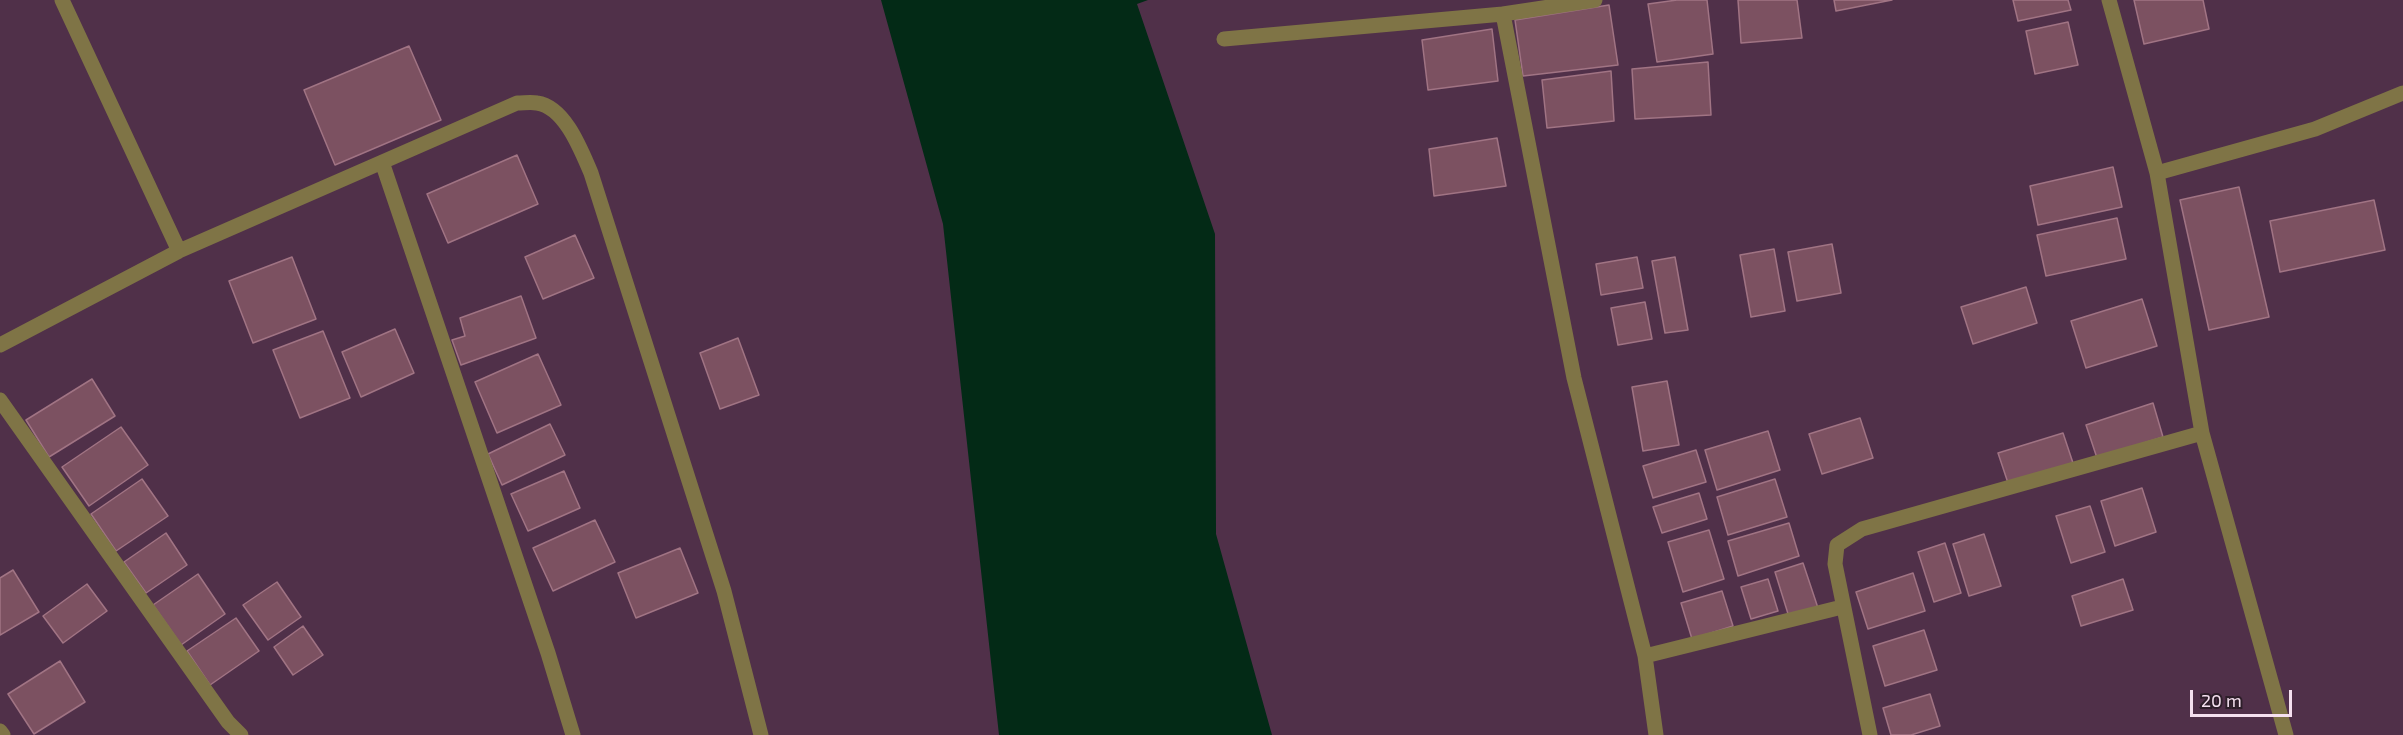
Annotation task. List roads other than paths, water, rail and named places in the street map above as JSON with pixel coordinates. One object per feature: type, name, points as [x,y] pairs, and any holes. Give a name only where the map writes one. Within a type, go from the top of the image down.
[{"type":"street","points":[[62,0],[178,251]]},
{"type":"street","points":[[1224,39],[1503,14],[1564,2],[1595,0]]},
{"type":"street","points":[[2109,0],[2157,173],[2202,433],[2286,735]]},
{"type":"street","points":[[1503,14],[1574,378],[1645,656],[1656,735]]},
{"type":"street","points":[[2157,173],[2315,129],[2403,93]]},
{"type":"street","points":[[0,345],[178,251],[517,103],[538,103],[554,109],[575,138],[591,173],[724,591],[761,735]]},
{"type":"street","points":[[382,162],[548,653],[573,735]]},
{"type":"street","points":[[0,400],[228,722],[241,735]]},
{"type":"street","points":[[1870,735],[1842,607],[1835,564],[1837,545],[1862,529],[2202,433]]},
{"type":"street","points":[[1645,656],[1842,607]]},
{"type":"street","points":[[0,731],[3,735]]}]
